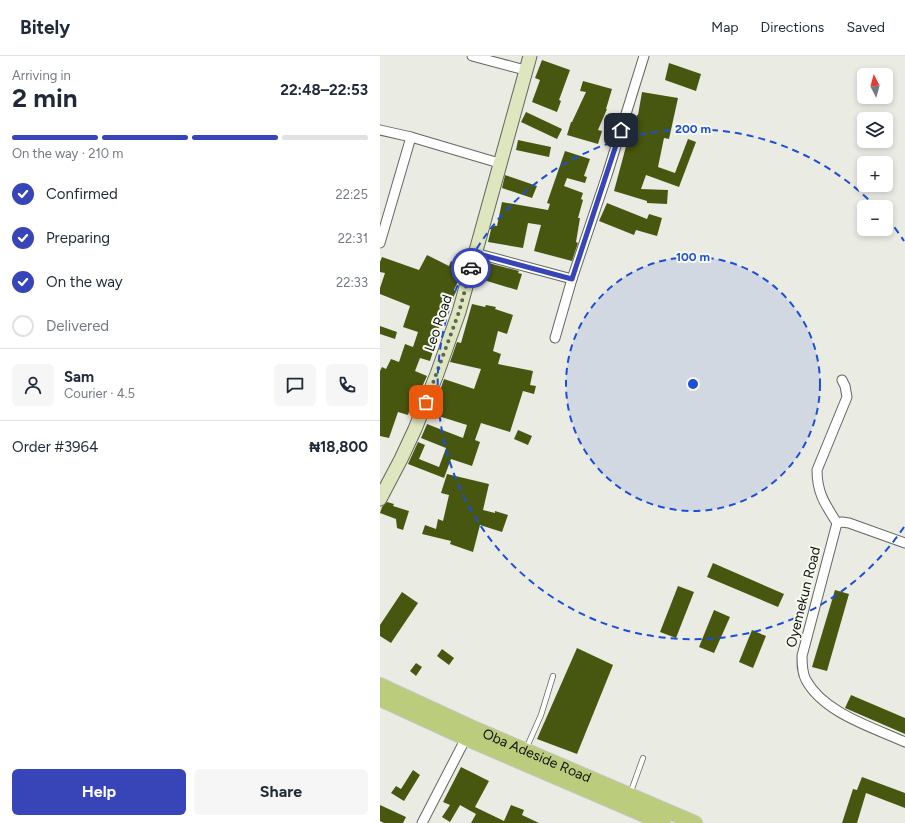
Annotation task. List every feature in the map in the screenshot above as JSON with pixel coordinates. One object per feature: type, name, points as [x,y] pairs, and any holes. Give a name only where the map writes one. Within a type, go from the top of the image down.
[{"type":"main road","name":"Oba Adeside Road","points":[[380,685],[468,733],[526,751],[695,823]]},
{"type":"main road","points":[[380,699],[468,733],[663,823]]},
{"type":"street","points":[[472,56],[525,70]]},
{"type":"street","name":"Leo Road","points":[[381,494],[401,459],[437,374],[459,312],[499,162],[530,56]]},
{"type":"street","points":[[555,338],[572,279],[644,56]]},
{"type":"street","points":[[380,130],[411,137],[499,162]]},
{"type":"street","points":[[380,243],[411,137]]},
{"type":"street","points":[[475,253],[572,279]]},
{"type":"street","points":[[842,380],[846,386],[847,397],[817,470],[817,483],[822,499],[837,523],[849,523],[905,543]]},
{"type":"street","name":"Oyemekun Road","points":[[837,523],[803,649],[802,667],[806,680],[822,701],[837,711],[905,742]]},
{"type":"street","points":[[422,823],[468,733]]},
{"type":"lane","points":[[526,751],[541,715],[554,676]]},
{"type":"lane","points":[[630,795],[643,758]]},
{"type":"building","points":[[542,60],[570,70],[559,100],[561,101],[557,112],[532,102],[540,80],[535,78]]},
{"type":"building","points":[[669,63],[701,74],[696,91],[665,80]]},
{"type":"building","points":[[583,81],[612,89],[607,109],[598,130],[602,131],[598,144],[567,135],[571,122],[586,92],[580,91]]},
{"type":"building","points":[[642,92],[678,98],[669,139],[664,138],[658,167],[675,173],[688,139],[696,142],[679,187],[646,175],[641,189],[668,190],[667,204],[647,203],[647,201],[614,191],[628,139],[631,139],[638,115]]},
{"type":"building","points":[[526,112],[562,129],[557,139],[521,122]]},
{"type":"building","points":[[518,140],[551,147],[549,157],[516,150]]},
{"type":"building","points":[[565,151],[590,159],[584,176],[587,177],[585,183],[567,178],[564,186],[583,193],[581,199],[583,200],[578,218],[580,218],[576,242],[578,243],[572,261],[534,251],[541,225],[528,223],[523,248],[488,242],[492,225],[497,226],[502,202],[548,210],[550,204],[547,203]]},
{"type":"building","points":[[505,175],[537,186],[532,198],[502,188]]},
{"type":"building","points":[[607,203],[647,219],[649,214],[662,218],[657,236],[636,230],[634,235],[599,221]]},
{"type":"building","points":[[427,255],[449,266],[451,261],[463,267],[461,275],[454,290],[456,292],[448,307],[442,304],[436,319],[441,321],[433,345],[435,345],[430,361],[420,358],[415,371],[427,376],[421,389],[417,387],[408,415],[398,412],[389,438],[380,436],[380,371],[382,367],[386,369],[391,359],[399,362],[405,344],[413,347],[418,332],[403,327],[410,306],[380,294],[380,288],[385,273],[380,272],[380,262],[382,257],[419,270]]},
{"type":"building","points":[[481,261],[519,271],[518,273],[522,274],[517,290],[477,278]]},
{"type":"building","points":[[472,304],[485,307],[486,305],[496,307],[495,309],[513,315],[507,334],[498,331],[493,351],[501,354],[498,364],[533,371],[530,385],[536,386],[534,394],[523,391],[510,432],[481,423],[475,440],[480,442],[472,466],[451,459],[444,478],[408,464],[418,442],[425,445],[419,459],[439,467],[446,448],[421,438],[427,424],[463,438],[467,425],[432,414],[444,379],[474,389],[481,369],[450,362],[457,342],[461,343]]},
{"type":"building","points":[[380,326],[397,332],[395,339],[380,334]]},
{"type":"building","points":[[518,430],[532,436],[528,445],[514,439]]},
{"type":"building","points":[[447,474],[489,484],[483,510],[495,513],[495,511],[508,515],[502,532],[480,525],[473,552],[450,544],[451,541],[422,534],[425,525],[436,529],[438,519],[443,521],[449,495],[441,493]]},
{"type":"building","points":[[387,502],[394,504],[393,506],[409,511],[403,530],[397,528],[396,519],[380,513],[382,507]]},
{"type":"building","points":[[713,563],[784,594],[778,607],[707,577]]},
{"type":"building","points":[[678,586],[694,592],[676,638],[660,632]]},
{"type":"building","points":[[835,590],[849,594],[827,671],[812,667]]},
{"type":"building","points":[[402,592],[418,603],[391,643],[380,636],[380,625]]},
{"type":"building","points":[[714,610],[730,617],[714,653],[699,647]]},
{"type":"building","points":[[752,630],[766,636],[753,668],[739,662]]},
{"type":"building","points":[[577,648],[613,665],[577,754],[537,739]]},
{"type":"building","points":[[442,649],[454,658],[449,665],[437,656]]},
{"type":"building","points":[[416,663],[422,667],[416,676],[410,671]]},
{"type":"building","points":[[851,695],[905,718],[905,734],[845,708]]},
{"type":"building","points":[[461,767],[489,781],[475,807],[504,821],[511,805],[524,810],[522,815],[539,823],[471,823],[476,814],[460,805],[450,822],[442,817],[450,805],[443,802]]},
{"type":"building","points":[[413,770],[420,775],[404,801],[391,793],[396,786],[401,789]]},
{"type":"building","points":[[862,777],[905,793],[905,808],[866,793],[857,823],[842,823],[853,789],[857,790]]},
{"type":"building","points":[[380,805],[406,817],[403,823],[384,823],[380,821]]},
{"type":"way so far","points":[[426,402],[459,312],[471,268]]},
{"type":"route","points":[[471,268],[475,253],[572,279],[621,130]]}]
